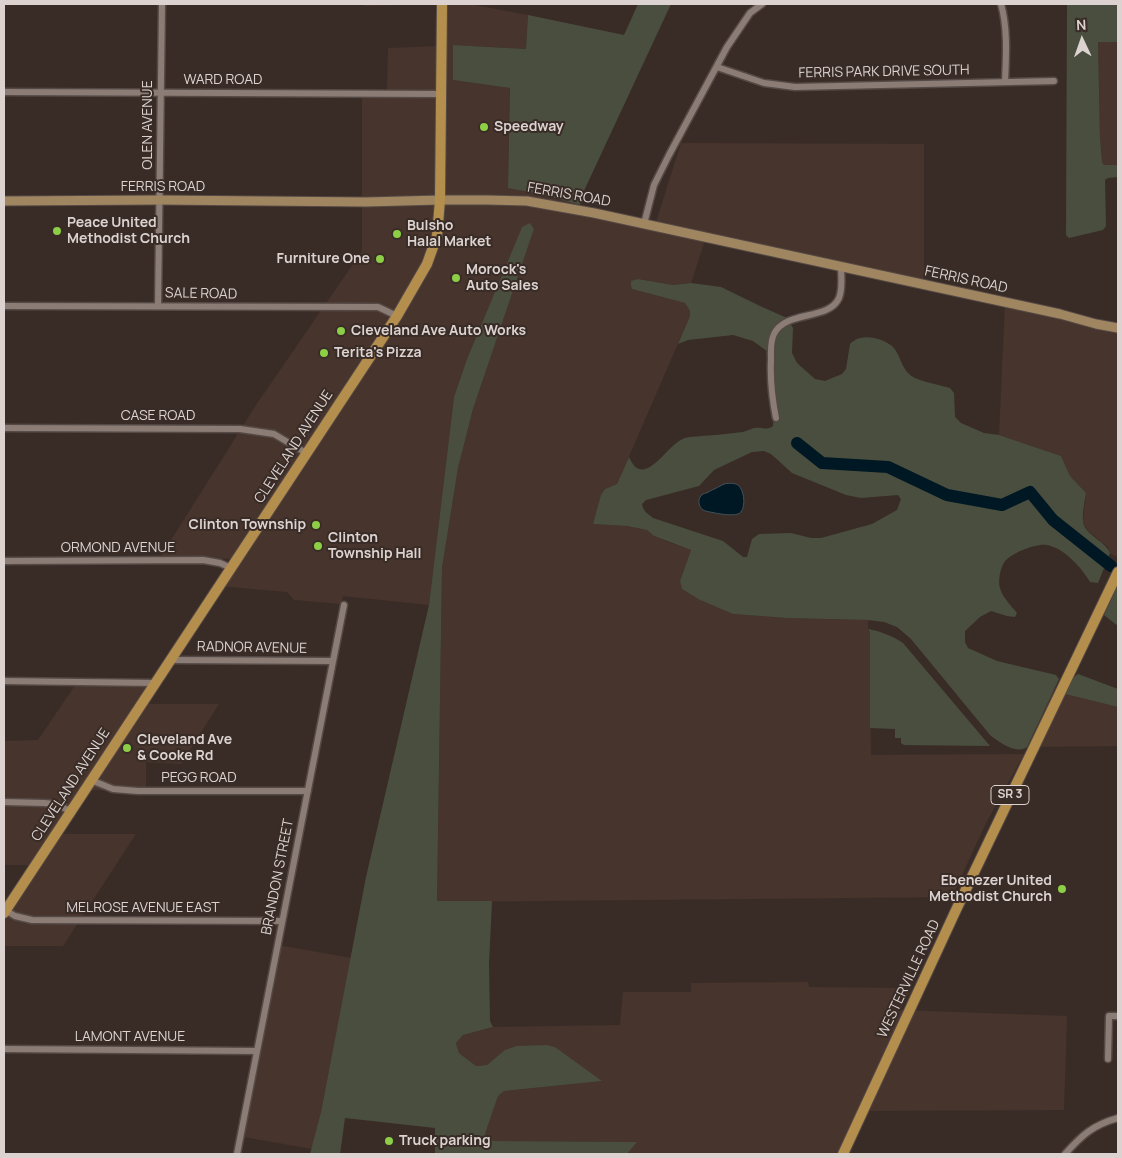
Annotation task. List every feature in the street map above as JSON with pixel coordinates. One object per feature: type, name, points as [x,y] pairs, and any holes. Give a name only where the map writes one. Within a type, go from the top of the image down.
[{"type":"main road","name":"CLEVELAND AVENUE","points":[[5,911],[421,277],[432,253],[437,236],[440,200],[442,4]]},
{"type":"main road","name":"FERRIS ROAD","points":[[4,201],[526,201],[575,209],[1118,328]]},
{"type":"main road","name":"WESTERVILLE ROAD","points":[[843,1154],[956,910],[1118,572]]},
{"type":"street","name":"OLEN AVENUE","points":[[158,306],[162,4]]},
{"type":"street","points":[[644,224],[654,185],[702,93],[727,47],[750,13],[762,4]]},
{"type":"street","points":[[1001,4],[1005,34],[1005,82]]},
{"type":"street","name":"FERRIS PARK DRIVE SOUTH","points":[[717,67],[764,83],[795,87],[1054,81]]},
{"type":"street","name":"WARD ROAD","points":[[4,92],[441,94]]},
{"type":"street","points":[[776,418],[770,383],[771,347],[774,333],[784,323],[832,306],[838,299],[841,290],[841,267]]},
{"type":"street","name":"SALE ROAD","points":[[4,306],[378,307],[397,316]]},
{"type":"street","name":"CASE ROAD","points":[[4,428],[240,429],[274,434],[306,453]]},
{"type":"street","name":"ORMOND AVENUE","points":[[4,561],[203,560],[220,562],[231,568]]},
{"type":"street","name":"BRANDON STREET","points":[[237,1154],[344,606]]},
{"type":"street","name":"RADNOR AVENUE","points":[[171,660],[333,662]]},
{"type":"street","points":[[4,681],[156,683]]},
{"type":"street","name":"PEGG ROAD","points":[[91,780],[113,789],[138,791],[308,791]]},
{"type":"street","points":[[4,802],[54,804],[71,812]]},
{"type":"street","name":"MELROSE AVENUE EAST","points":[[5,911],[15,916],[32,920],[282,921]]},
{"type":"street","points":[[1108,1059],[1109,1016],[1118,1016]]},
{"type":"street","name":"LAMONT AVENUE","points":[[4,1048],[256,1051]]},
{"type":"street","points":[[1065,1154],[1089,1130],[1118,1118]]},
{"type":"shaded area","points":[[365,4],[442,4],[365,6]]},
{"type":"shaded area","points":[[442,4],[469,4],[528,15],[526,49],[453,45],[453,80],[510,88],[508,187],[580,205],[578,209],[655,225],[681,143],[924,144],[924,284],[706,237],[691,283],[673,285],[638,279],[632,289],[685,303],[690,311],[690,316],[617,484],[605,489],[593,524],[627,526],[647,530],[654,536],[691,550],[680,581],[682,589],[700,600],[733,614],[787,618],[868,620],[868,629],[870,631],[871,755],[1024,754],[985,825],[952,897],[437,902],[442,568],[458,468],[473,409],[534,229],[530,224],[522,227],[467,359],[454,397],[429,605],[343,596],[341,604],[294,600],[287,592],[218,586],[232,559],[161,556],[256,405],[362,251],[362,92],[387,92],[388,48],[444,46]]},
{"type":"shaded area","points":[[1098,42],[1118,42],[1118,165],[1104,165],[1102,162]]},
{"type":"shaded area","points":[[1005,303],[1118,326],[1118,558],[1110,553],[1108,547],[1088,531],[1083,521],[1086,493],[1070,476],[1061,456],[999,435]]},
{"type":"shaded area","points":[[78,681],[154,684],[141,704],[219,704],[181,764],[146,762],[146,791],[85,790],[58,834],[136,834],[63,946],[4,946],[4,912],[33,865],[4,865],[4,741],[38,740]]},
{"type":"shaded area","points":[[1054,690],[1118,707],[1118,746],[1027,747]]},
{"type":"shaded area","points":[[278,945],[351,958],[312,1149],[238,1136]]},
{"type":"shaded area","points":[[808,982],[809,987],[912,988],[900,1010],[1067,1016],[1064,1110],[862,1111],[842,1154],[627,1154],[636,1142],[492,1141],[485,1134],[498,1095],[504,1091],[601,1081],[555,1047],[547,1045],[505,1051],[487,1065],[476,1066],[459,1053],[456,1043],[463,1035],[493,1027],[620,1025],[623,992],[691,992],[691,983]]},
{"type":"green space","points":[[638,4],[671,4],[582,195],[580,205],[508,188],[510,88],[453,80],[453,45],[526,49],[528,15],[624,35]]},
{"type":"green space","points":[[1067,4],[1118,4],[1118,42],[1098,42],[1102,162],[1104,165],[1118,165],[1118,177],[1105,180],[1106,226],[1103,230],[1069,238],[1066,235]]},
{"type":"green space","points":[[530,223],[534,229],[473,409],[458,468],[442,568],[437,901],[492,901],[489,964],[490,1021],[493,1027],[463,1035],[456,1043],[459,1053],[476,1066],[487,1065],[505,1050],[517,1046],[547,1045],[555,1047],[602,1081],[504,1091],[498,1096],[485,1134],[493,1141],[637,1142],[627,1154],[435,1154],[435,1128],[345,1118],[340,1154],[310,1154],[321,1112],[366,877],[429,605],[454,397],[467,359],[522,227]]},
{"type":"green space","points":[[638,279],[673,285],[691,283],[721,287],[787,318],[793,328],[792,353],[797,363],[815,379],[825,381],[842,374],[846,369],[850,344],[855,340],[866,337],[884,341],[893,347],[909,374],[922,381],[950,388],[954,393],[955,417],[961,423],[984,433],[999,435],[1061,456],[1070,476],[1086,493],[1083,521],[1087,530],[1110,553],[1098,583],[1090,582],[1072,559],[1060,550],[1047,545],[1024,549],[1005,561],[1000,576],[999,584],[1001,591],[1017,613],[1015,617],[991,611],[980,617],[965,631],[965,642],[968,648],[997,661],[1056,675],[1059,679],[1027,747],[1013,749],[990,735],[911,639],[897,627],[884,622],[868,620],[787,618],[733,614],[700,600],[682,589],[680,581],[691,550],[654,536],[647,530],[627,526],[593,524],[601,495],[605,489],[617,484],[629,457],[635,466],[642,470],[649,468],[685,438],[743,432],[754,428],[766,429],[773,426],[774,411],[768,352],[753,341],[733,335],[688,340],[678,344],[690,316],[690,311],[685,303],[632,289],[631,281]],"holes":[[[764,451],[771,454],[792,473],[846,495],[861,498],[898,495],[901,499],[897,510],[872,524],[821,538],[811,538],[791,533],[759,534],[752,539],[747,557],[743,557],[723,541],[653,518],[643,509],[642,504],[646,500],[699,486],[714,470],[752,452]]]},
{"type":"green space","points":[[1118,585],[1118,626],[1104,615]]},
{"type":"green space","points":[[868,629],[886,634],[903,643],[990,746],[904,745],[901,743],[901,738],[895,738],[895,729],[870,728],[870,632]]},
{"type":"green space","points":[[1078,674],[1118,689],[1118,707],[1065,694],[1073,678]]},
{"type":"water","points":[[730,483],[739,486],[744,499],[741,512],[729,515],[703,510],[699,502],[701,496],[724,484]]},
{"type":"waterway","points":[[797,443],[822,463],[888,467],[947,495],[1002,505],[1030,492],[1053,520],[1111,566]]},
{"type":"place","name":"Speedway","points":[[484,127]]},
{"type":"place","name":"Peace United Methodist Church","points":[[57,231]]},
{"type":"place","name":"Bulsho Halal Market","points":[[397,234]]},
{"type":"place","name":"Furniture One","points":[[380,259]]},
{"type":"place","name":"Morock's Auto Sales","points":[[456,278]]},
{"type":"place","name":"Cleveland Ave Auto Works","points":[[341,331]]},
{"type":"place","name":"Terita's Pizza","points":[[324,353]]},
{"type":"place","name":"Clinton Township","points":[[316,525]]},
{"type":"place","name":"Clinton Township Hall","points":[[318,546]]},
{"type":"place","name":"Cleveland Ave & Cooke Rd","points":[[127,748]]},
{"type":"place","name":"Ebenezer United Methodist Church","points":[[1062,889]]},
{"type":"place","name":"Truck parking","points":[[389,1141]]}]
